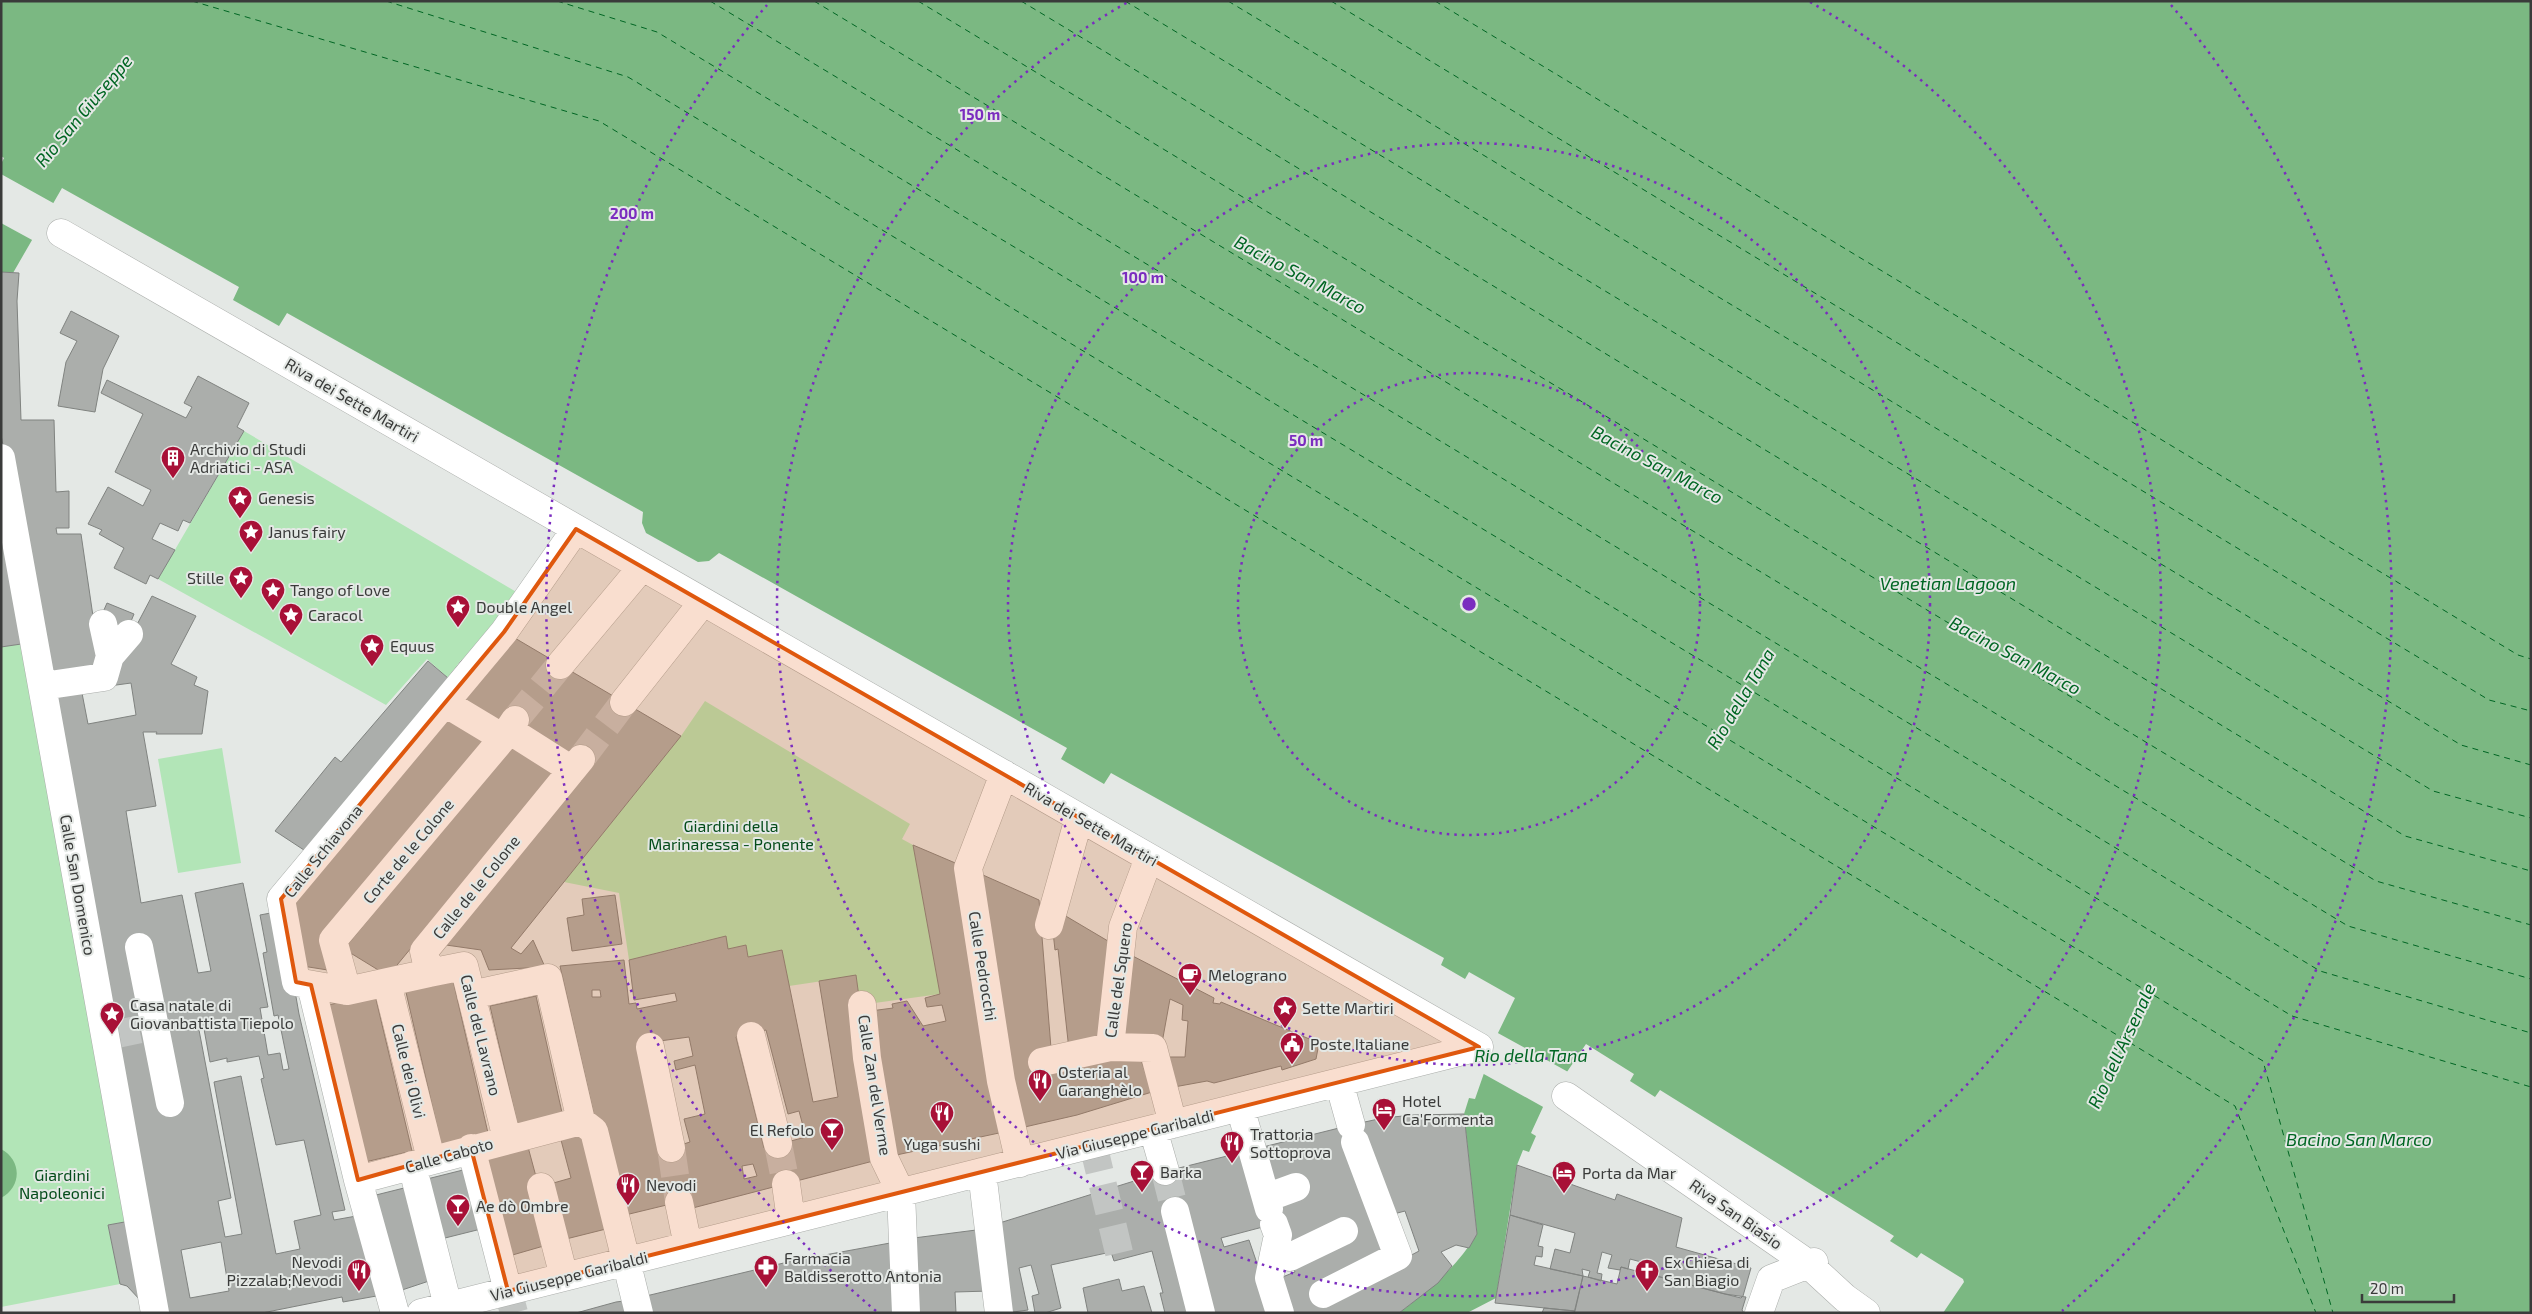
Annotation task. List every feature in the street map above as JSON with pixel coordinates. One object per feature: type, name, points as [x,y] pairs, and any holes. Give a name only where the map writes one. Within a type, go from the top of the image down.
[{"type":"street","name":"Riva dei Sette Martiri","points":[[61,233],[1479,1048]]},
{"type":"street","name":"Calle San Domenico","points":[[1,458],[109,1036],[155,1313]]},
{"type":"street","name":"Calle Schiavona","points":[[311,985],[296,982],[282,900],[504,632],[576,529]]},
{"type":"street","points":[[560,665],[642,567]]},
{"type":"street","points":[[624,702],[703,602]]},
{"type":"street","points":[[103,624],[110,656]]},
{"type":"street","points":[[43,686],[104,677],[110,656],[129,634]]},
{"type":"street","points":[[446,704],[509,730]]},
{"type":"street","name":"Calle de le Colone","points":[[429,973],[424,951],[576,764],[509,730]]},
{"type":"street","name":"Corte de le Colone","points":[[347,991],[333,940],[509,730]]},
{"type":"street","name":"Calle Pedrocchi","points":[[1004,774],[968,868],[1001,1081],[1020,1163]]},
{"type":"street","points":[[1049,925],[1080,818]]},
{"type":"street","name":"Calle del Squero","points":[[1110,1047],[1122,927],[1149,858]]},
{"type":"street","points":[[139,947],[151,1027],[170,1103]]},
{"type":"street","name":"Calle del Lavrano","points":[[429,973],[464,966],[507,1139]]},
{"type":"street","points":[[395,1313],[358,1180],[311,985],[347,991],[429,973]]},
{"type":"street","points":[[471,995],[548,978],[581,1121],[594,1131],[639,1313]]},
{"type":"street","name":"Calle dei Olivi","points":[[387,982],[448,1306]]},
{"type":"street","name":"Calle Zan del Verme","points":[[862,1005],[867,1058],[884,1158],[901,1193]]},
{"type":"street","points":[[751,1036],[782,1134]]},
{"type":"street","points":[[650,1047],[671,1148]]},
{"type":"street","points":[[1042,1062],[1110,1047],[1153,1048],[1163,1127],[1165,1171]]},
{"type":"street","name":"Via Giuseppe Garibaldi","points":[[422,1313],[1479,1048]]},
{"type":"street","points":[[1323,1294],[1398,1256],[1353,1134],[1339,1082]]},
{"type":"street","name":"Riva San Biasio","points":[[1566,1096],[1810,1262],[1845,1298],[1866,1313]]},
{"type":"street","points":[[1240,1107],[1278,1235],[1269,1278],[1280,1313]]},
{"type":"street","name":"Calle Caboto","points":[[358,1180],[507,1139],[543,1137],[581,1121]]},
{"type":"street","points":[[472,1148],[508,1291]]},
{"type":"street","points":[[982,1172],[1000,1313]]},
{"type":"street","points":[[786,1184],[791,1220]]},
{"type":"street","points":[[541,1187],[564,1277]]},
{"type":"street","points":[[1270,1210],[1296,1187]]},
{"type":"street","points":[[901,1193],[906,1313]]},
{"type":"street","points":[[679,1202],[688,1246]]},
{"type":"street","points":[[1175,1211],[1201,1313]]},
{"type":"street","points":[[1290,1257],[1344,1231]]},
{"type":"street","points":[[1759,1313],[1771,1279],[1810,1262]]},
{"type":"street","name":"Riva San Biasio","points":[[1810,1262],[1831,1313]]},
{"type":"highlighted area","points":[[576,529],[1479,1047],[508,1291],[471,1148],[358,1180],[311,985],[296,982],[281,899],[504,632]]},
{"type":"green space","points":[[244,431],[518,593],[468,666],[461,660],[448,678],[427,659],[386,705],[158,579]]},
{"type":"green space","name":"Giardini Napoleonici","points":[[28,643],[130,1221],[108,1225],[120,1284],[1,1307],[1,647]]},
{"type":"green space","name":"Giardini della Marinaressa - Ponente","points":[[705,701],[910,824],[902,839],[913,845],[940,994],[860,1005],[856,976],[789,986],[782,950],[748,957],[746,945],[728,949],[707,940],[629,960],[619,893],[564,882],[681,736]]},
{"type":"green space","points":[[222,748],[241,863],[178,873],[158,759]]},
{"type":"water","name":"Venetian Lagoon","points":[[1,1],[2531,1],[2531,1313],[1943,1313],[1964,1282],[1963,1279],[1921,1253],[1917,1258],[1890,1241],[1894,1236],[1660,1090],[1655,1097],[1630,1081],[1634,1074],[1586,1044],[1543,1107],[1531,1133],[1536,1136],[1529,1152],[1523,1150],[1517,1165],[1496,1298],[1467,1313],[1399,1313],[1442,1277],[1461,1257],[1477,1234],[1464,1114],[1469,1098],[1475,1099],[1498,1033],[1515,998],[1469,972],[1465,979],[1441,965],[1444,958],[1111,773],[1104,784],[1061,759],[1067,748],[719,553],[709,561],[698,562],[646,533],[642,523],[643,512],[287,313],[279,326],[233,300],[239,287],[62,188],[13,273],[1,272],[1,164],[4,158],[1,156]]},
{"type":"water","points":[[1,1149],[13,1160],[17,1174],[13,1187],[1,1198]]},
{"type":"pier","points":[[1,174],[55,204],[34,241],[1,223]]},
{"type":"pier","points":[[1496,1032],[1570,1073],[1545,1108],[1482,1073]]},
{"type":"building","points":[[1,272],[19,273],[17,301],[21,420],[54,420],[56,492],[69,491],[69,528],[56,528],[57,534],[81,534],[101,671],[48,676],[1,435]]},
{"type":"building","points":[[71,311],[119,336],[103,369],[95,412],[58,406],[66,362],[77,341],[60,333]]},
{"type":"building","name":"Archivio di Studi Adriatici - ASA","points":[[198,376],[249,403],[237,427],[244,431],[190,523],[183,520],[178,531],[160,523],[152,539],[175,550],[158,579],[150,575],[146,584],[114,568],[124,548],[99,534],[102,530],[88,524],[108,487],[143,506],[151,490],[115,472],[143,414],[101,393],[107,380],[186,418],[192,407],[184,403]]},
{"type":"building","points":[[1,493],[28,643],[1,647]]},
{"type":"building","points":[[152,596],[196,616],[171,664],[197,677],[194,685],[208,691],[202,734],[156,734],[157,732],[143,732],[156,806],[126,811],[141,903],[182,895],[198,973],[211,971],[195,893],[243,883],[268,1007],[260,1008],[268,1055],[280,1053],[283,1070],[289,1069],[278,1015],[274,1016],[263,953],[267,952],[260,915],[281,911],[299,1014],[345,1210],[332,1212],[334,1220],[362,1215],[382,1295],[343,1302],[342,1297],[262,1313],[163,1313],[52,693],[81,688],[88,724],[136,715],[131,683],[109,686],[111,674]],"holes":[[[130,940],[179,1111],[163,1114]],[[204,1029],[210,1062],[227,1058],[227,1062],[259,1056],[264,1078],[261,1079],[276,1145],[304,1140],[321,1215],[294,1221],[300,1249],[276,1254],[241,1076],[214,1082],[242,1234],[225,1237],[218,1201],[231,1198],[199,1030]],[[221,1242],[229,1291],[190,1298],[181,1250]]]},
{"type":"building","points":[[107,603],[134,614],[127,631],[100,619]]},
{"type":"building","points":[[508,634],[681,736],[511,948],[521,954],[533,940],[545,967],[489,970],[481,950],[446,945],[592,766],[451,704]]},
{"type":"building","points":[[462,660],[468,666],[310,854],[275,831],[335,757],[341,762],[428,661],[448,678]]},
{"type":"building","points":[[447,708],[492,734],[325,934],[334,971],[296,965],[284,901]]},
{"type":"building","points":[[512,745],[556,772],[388,976],[344,949]]},
{"type":"building","points":[[913,845],[960,865],[1013,1130],[887,1157],[863,1012],[893,1008],[892,1004],[907,1001],[923,1026],[946,1021],[942,1005],[927,1007],[925,998],[940,994]]},
{"type":"building","points":[[974,871],[1039,900],[1051,1048],[1038,1051],[1034,1073],[1138,1051],[1152,1092],[1077,1115],[1016,1129]]},
{"type":"building","points":[[615,895],[622,944],[572,951],[567,918],[584,915],[582,899]]},
{"type":"building","points":[[1064,915],[1113,944],[1103,1043],[1069,1050],[1058,949],[1055,950],[1053,932]]},
{"type":"building","points":[[726,936],[728,949],[746,945],[748,957],[782,950],[813,1102],[838,1097],[819,981],[856,975],[881,1159],[685,1210],[679,1202],[617,1217],[560,966],[624,960],[629,1004],[636,1003],[637,1009],[677,1001],[675,993],[634,1000],[629,960]],"holes":[[[592,990],[600,990],[601,997],[592,997]],[[766,1030],[788,1114],[799,1111],[806,1137],[764,1148],[736,1037]],[[689,1037],[693,1056],[674,1061],[676,1070],[695,1065],[705,1114],[684,1119],[690,1142],[671,1148],[645,1043]],[[753,1164],[757,1176],[744,1179],[742,1166]]]},
{"type":"building","points":[[1125,952],[1214,998],[1213,1003],[1220,1004],[1221,1002],[1319,1043],[1316,1059],[1282,1070],[1281,1066],[1214,1083],[1207,1081],[1174,1087],[1167,1057],[1185,1057],[1188,1021],[1182,1020],[1183,1005],[1170,999],[1162,1043],[1117,1042]]},
{"type":"building","points":[[452,976],[488,1133],[441,1144],[405,988]]},
{"type":"building","points":[[375,995],[412,1151],[365,1162],[328,1005]]},
{"type":"building","points":[[536,996],[563,1117],[518,1127],[490,1006]]},
{"type":"building","points":[[1464,1114],[1477,1234],[1469,1248],[1456,1245],[1441,1252],[1452,1266],[1438,1283],[1399,1313],[1285,1313],[1275,1280],[1295,1272],[1278,1223],[1221,1238],[1224,1247],[1249,1240],[1274,1313],[1165,1313],[1160,1293],[1163,1293],[1152,1251],[1114,1261],[1111,1252],[1051,1265],[1061,1308],[1045,1313],[1035,1313],[1032,1296],[1039,1294],[1031,1265],[1019,1268],[1028,1310],[1006,1313],[993,1225],[1163,1172],[1351,1125],[1383,1118],[1413,1115]],"holes":[[[1405,1211],[1419,1251],[1322,1303],[1394,1255],[1386,1216]]]},
{"type":"building","points":[[587,1133],[614,1227],[558,1241],[543,1186],[571,1178],[561,1140]]},
{"type":"building","points":[[528,1147],[554,1243],[509,1256],[482,1158]]},
{"type":"building","points":[[1517,1165],[1615,1200],[1617,1194],[1682,1218],[1676,1247],[1751,1268],[1743,1296],[1741,1298],[1642,1272],[1645,1263],[1630,1259],[1628,1269],[1621,1267],[1620,1270],[1608,1268],[1612,1255],[1602,1252],[1597,1273],[1602,1274],[1601,1281],[1588,1277],[1590,1271],[1582,1269],[1583,1276],[1550,1269],[1555,1249],[1570,1253],[1575,1233],[1510,1215]]},
{"type":"building","points":[[471,1168],[485,1228],[437,1240],[423,1180]]},
{"type":"building","points":[[412,1186],[435,1279],[396,1292],[372,1196]]},
{"type":"building","points":[[1510,1215],[1543,1225],[1538,1246],[1543,1247],[1542,1257],[1536,1256],[1534,1265],[1583,1276],[1575,1311],[1495,1303]]},
{"type":"building","points":[[130,1221],[141,1301],[127,1286],[120,1284],[108,1225]]},
{"type":"building","points":[[984,1229],[990,1291],[955,1292],[956,1313],[908,1313],[906,1239]]},
{"type":"building","points":[[901,1241],[904,1313],[651,1313],[646,1296],[792,1261]]},
{"type":"building","name":"Ex Chiesa di San Biagio","points":[[1621,1267],[1725,1294],[1746,1297],[1742,1310],[1744,1313],[1574,1313],[1583,1276],[1617,1284]]},
{"type":"building","points":[[1119,1279],[1122,1291],[1144,1286],[1152,1313],[1088,1313],[1083,1288]]},
{"type":"building","points":[[631,1300],[634,1313],[576,1313],[616,1302]]},
{"type":"building","points":[[1544,1308],[1575,1311],[1574,1313],[1542,1313]]},
{"type":"ferry route","points":[[192,1],[599,121],[2235,1106],[2316,1313]]},
{"type":"ferry route","points":[[386,1],[628,77],[2263,1061],[2333,1313]]},
{"type":"ferry route","points":[[557,1],[657,32],[2292,1016],[2531,1087]]},
{"type":"ferry route","points":[[710,1],[2320,971],[2531,1033]]},
{"type":"ferry route","points":[[814,1],[2348,926],[2531,979]]},
{"type":"ferry route","points":[[918,1],[2376,881],[2531,925]]},
{"type":"ferry route","points":[[1021,1],[2405,836],[2531,871]]},
{"type":"ferry route","points":[[1125,1],[2433,791],[2531,818]]},
{"type":"ferry route","points":[[1228,1],[2461,745],[2531,765]]},
{"type":"ferry route","points":[[1331,1],[2489,700],[2531,711]]},
{"type":"ferry route","points":[[1435,1],[2518,655],[2531,659]]},
{"type":"tunnel","points":[[515,720],[560,665]]},
{"type":"tunnel","points":[[581,759],[624,702]]},
{"type":"tunnel","points":[[112,1035],[146,1028]]},
{"type":"tunnel","points":[[778,1144],[786,1184]]},
{"type":"tunnel","points":[[1093,1144],[1122,1265]]},
{"type":"tunnel","points":[[671,1148],[679,1202]]},
{"type":"tunnel","points":[[1165,1171],[1175,1211]]},
{"type":"tunnel","points":[[508,1291],[514,1313]]},
{"type":"place","name":"Archivio di Studi Adriatici - ASA","points":[[173,479]]},
{"type":"place","name":"Genesis","points":[[240,519]]},
{"type":"place","name":"Janus fairy","points":[[251,553]]},
{"type":"place","name":"Stille","points":[[241,599]]},
{"type":"place","name":"Tango of Love","points":[[273,611]]},
{"type":"place","name":"Double Angel","points":[[458,628]]},
{"type":"place","name":"Caracol","points":[[291,636]]},
{"type":"place","name":"Equus","points":[[372,667]]},
{"type":"place","name":"Melograno","points":[[1190,996]]},
{"type":"place","name":"Sette Martiri","points":[[1285,1029]]},
{"type":"place","name":"Casa natale di Giovanbattista Tiepolo","points":[[112,1035]]},
{"type":"place","name":"Poste Italiane","points":[[1292,1065]]},
{"type":"place","name":"Osteria al Garanghèlo","points":[[1040,1102]]},
{"type":"place","name":"Hotel Ca'Formenta","points":[[1384,1131]]},
{"type":"place","name":"Yuga sushi","points":[[942,1134]]},
{"type":"place","name":"El Refolo","points":[[832,1151]]},
{"type":"place","name":"Trattoria Sottoprova","points":[[1232,1164]]},
{"type":"place","name":"Barka","points":[[1142,1193]]},
{"type":"place","name":"Porta da Mar","points":[[1564,1194]]},
{"type":"place","name":"Nevodi","points":[[628,1206]]},
{"type":"place","name":"Ae dò Ombre","points":[[458,1227]]},
{"type":"place","name":"Farmacia Baldisserotto Antonia","points":[[766,1288]]},
{"type":"place","name":"Nevodi Pizzalab;Nevodi","points":[[359,1292]]},
{"type":"place","name":"Ex Chiesa di San Biagio","points":[[1647,1292]]},
{"type":"water label","name":"Rio San Giuseppe","points":[[84,111]]},
{"type":"water label","name":"Bacino San Marco","points":[[1300,275]]},
{"type":"water label","name":"Bacino San Marco","points":[[1657,465]]},
{"type":"water label","name":"Bacino San Marco","points":[[2015,656]]},
{"type":"water label","name":"Rio della Tana","points":[[1741,699]]},
{"type":"water label","name":"Rio dell'Arsenale","points":[[2122,1046]]},
{"type":"water label","name":"Rio della Tana","points":[[1531,1056]]},
{"type":"water label","name":"Bacino San Marco","points":[[2359,1140]]}]
